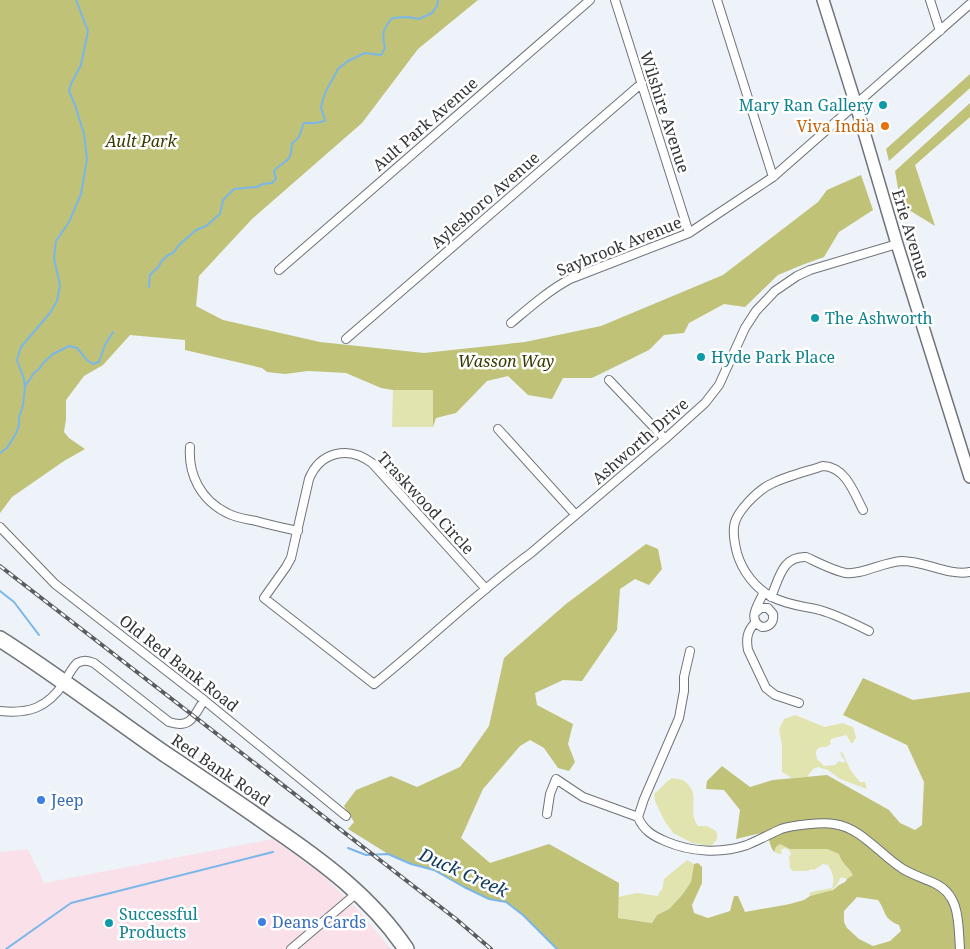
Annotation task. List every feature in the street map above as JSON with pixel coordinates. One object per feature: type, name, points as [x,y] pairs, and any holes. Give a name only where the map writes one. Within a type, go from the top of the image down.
[{"type":"highway","name":"Red Bank Road","points":[[0,639],[65,682],[305,850],[365,900],[394,932],[406,949]]},
{"type":"street","name":"Ault Park Avenue","points":[[279,270],[590,0]]},
{"type":"street","name":"Wilshire Avenue","points":[[615,0],[689,233]]},
{"type":"street","points":[[717,0],[773,177]]},
{"type":"street","name":"Erie Avenue","points":[[823,0],[970,477]]},
{"type":"street","points":[[930,0],[940,31]]},
{"type":"street","name":"Saybrook Avenue","points":[[511,323],[555,287],[570,279],[689,233],[773,177],[970,4]]},
{"type":"street","name":"Aylesboro Avenue","points":[[346,339],[642,83]]},
{"type":"street","name":"Ashworth Drive","points":[[390,671],[705,403],[719,385],[749,322],[756,311],[775,291],[797,276],[810,270],[897,244]]},
{"type":"street","points":[[609,380],[665,439]]},
{"type":"street","points":[[498,429],[575,514]]},
{"type":"street","points":[[190,447],[189,458],[194,478],[204,495],[215,506],[228,514],[298,531]]},
{"type":"street","name":"Traskwood Circle","points":[[390,671],[374,684],[264,598],[286,567],[294,549],[309,479],[315,468],[325,458],[341,453],[354,454],[372,463],[486,589]]},
{"type":"street","points":[[863,510],[846,477],[831,466],[824,466],[772,483],[756,494],[744,506],[734,525],[734,543],[738,558],[748,575],[771,596],[784,603],[820,610],[852,622],[869,631]]},
{"type":"street","name":"Old Red Bank Road","points":[[0,527],[55,584],[204,700],[346,816]]},
{"type":"street","points":[[755,623],[754,613],[771,596],[788,562],[799,557],[847,573],[855,573],[886,563],[900,561],[920,563],[956,573],[970,572]]},
{"type":"street","points":[[755,623],[762,627],[768,626],[773,621],[771,596]]},
{"type":"street","points":[[754,613],[764,608],[773,614]]},
{"type":"street","points":[[755,623],[748,633],[748,650],[766,688],[775,695],[798,703]]},
{"type":"street","points":[[638,817],[679,718],[684,691],[684,677],[690,651]]},
{"type":"street","points":[[0,710],[22,711],[39,707],[56,693],[65,682],[71,670],[81,661],[90,661],[169,722],[178,725],[190,720],[204,700]]},
{"type":"street","points":[[547,814],[550,794],[556,779],[584,796],[638,817],[643,826],[655,836],[673,845],[704,851],[745,845],[783,828],[825,823],[842,825],[860,834],[902,868],[945,890],[950,896],[958,914],[960,949]]},
{"type":"street","points":[[291,949],[357,893]]},
{"type":"shaded area","points":[[273,839],[322,874],[358,910],[391,949],[0,949],[0,852],[28,849],[44,883]]},
{"type":"green space","name":"Ault Park","points":[[0,0],[478,0],[418,49],[362,123],[252,219],[199,276],[196,306],[223,320],[320,342],[424,353],[525,342],[601,326],[723,275],[818,202],[827,190],[861,175],[873,210],[839,232],[824,257],[778,275],[745,307],[724,304],[689,323],[684,333],[664,335],[649,350],[592,378],[563,378],[552,399],[528,395],[508,376],[487,381],[456,413],[436,418],[433,427],[433,390],[393,390],[381,388],[346,373],[308,371],[285,374],[267,372],[262,368],[185,350],[185,340],[130,335],[103,365],[84,376],[66,400],[64,432],[69,438],[85,449],[64,461],[12,497],[0,513]]},
{"type":"green space","points":[[970,74],[970,88],[889,161],[886,149]]},
{"type":"green space","points":[[970,103],[970,117],[915,165],[935,226],[901,205],[895,171]]},
{"type":"green space","points":[[393,390],[433,390],[433,427],[392,427]]},
{"type":"green space","points":[[646,544],[658,549],[662,569],[649,585],[635,579],[620,589],[617,630],[582,681],[563,680],[535,693],[537,705],[573,724],[568,744],[575,762],[569,771],[558,768],[544,748],[530,740],[520,746],[483,789],[461,838],[490,863],[549,844],[619,883],[618,918],[652,923],[657,915],[669,909],[682,895],[691,882],[694,864],[698,863],[702,867],[702,883],[692,905],[694,913],[708,918],[730,911],[734,896],[738,896],[745,912],[790,904],[833,890],[853,875],[839,854],[827,849],[790,849],[780,844],[774,852],[765,832],[736,839],[740,810],[724,790],[706,789],[707,781],[722,766],[750,787],[773,780],[827,775],[889,810],[900,823],[915,830],[922,825],[924,782],[907,745],[843,715],[863,678],[913,700],[970,692],[970,949],[557,949],[523,915],[506,902],[489,899],[434,870],[411,864],[388,854],[348,829],[354,822],[344,806],[356,790],[391,776],[417,787],[460,767],[489,726],[504,658],[566,604]],"holes":[[[857,897],[878,900],[887,917],[899,925],[901,931],[890,941],[873,946],[859,939],[847,928],[844,922],[844,911]]]},
{"type":"green space","points":[[795,715],[825,727],[842,723],[853,727],[856,737],[853,743],[851,743],[846,735],[831,739],[831,744],[817,750],[817,759],[824,766],[835,765],[839,761],[843,763],[845,761],[840,753],[842,752],[851,771],[860,782],[865,782],[867,789],[840,779],[828,770],[818,767],[813,769],[807,777],[792,778],[782,772],[782,745],[779,729],[784,719]]},
{"type":"green space","points":[[672,778],[683,780],[692,789],[694,818],[698,826],[707,826],[716,831],[716,839],[711,846],[692,843],[673,833],[664,820],[655,801],[654,794]]},
{"type":"green space","points":[[780,844],[790,849],[827,849],[839,854],[853,875],[847,879],[840,878],[835,887],[829,891],[810,896],[811,892],[832,888],[833,879],[830,868],[828,865],[823,864],[814,870],[793,871],[789,867],[789,857],[791,854],[789,850],[782,849],[782,854],[774,852]]},
{"type":"green space","points":[[687,860],[694,864],[691,882],[669,909],[657,915],[652,923],[618,918],[618,897],[637,893],[658,896],[662,890],[664,879]]},
{"type":"waterway","points":[[0,453],[7,448],[19,426],[25,387],[17,360],[21,347],[50,313],[57,301],[60,285],[54,258],[56,241],[69,222],[81,194],[87,159],[84,134],[69,91],[81,65],[88,31],[76,0]]},
{"type":"waterway","points":[[149,287],[150,275],[161,262],[196,230],[206,226],[220,214],[223,200],[234,189],[257,187],[272,183],[276,179],[274,171],[289,158],[292,143],[299,137],[304,123],[325,121],[321,107],[325,93],[338,69],[348,61],[365,53],[381,55],[385,48],[384,32],[392,18],[408,17],[419,19],[432,13],[437,6],[438,0]]},
{"type":"waterway","points":[[26,385],[43,363],[53,354],[69,346],[77,348],[93,364],[99,362],[105,345],[113,332]]},
{"type":"waterway","name":"Duck Creek","points":[[0,591],[14,602],[39,635]]},
{"type":"waterway","name":"Duck Creek","points":[[348,848],[366,855],[388,854],[411,864],[434,870],[489,899],[506,902],[523,915],[557,949]]},
{"type":"waterway","points":[[6,949],[71,903],[273,852]]},
{"type":"railway","points":[[0,566],[456,919],[491,949]]},
{"type":"place","name":"Mary Ran Gallery","points":[[883,105]]},
{"type":"place","name":"Viva India","points":[[885,126]]},
{"type":"place","name":"The Ashworth","points":[[815,318]]},
{"type":"place","name":"Hyde Park Place","points":[[701,357]]},
{"type":"place","name":"Jeep","points":[[41,800]]},
{"type":"place","name":"Deans Cards","points":[[262,922]]},
{"type":"place","name":"Successful Products","points":[[109,923]]},
{"type":"park label","name":"Wasson Way","points":[[506,361]]}]
